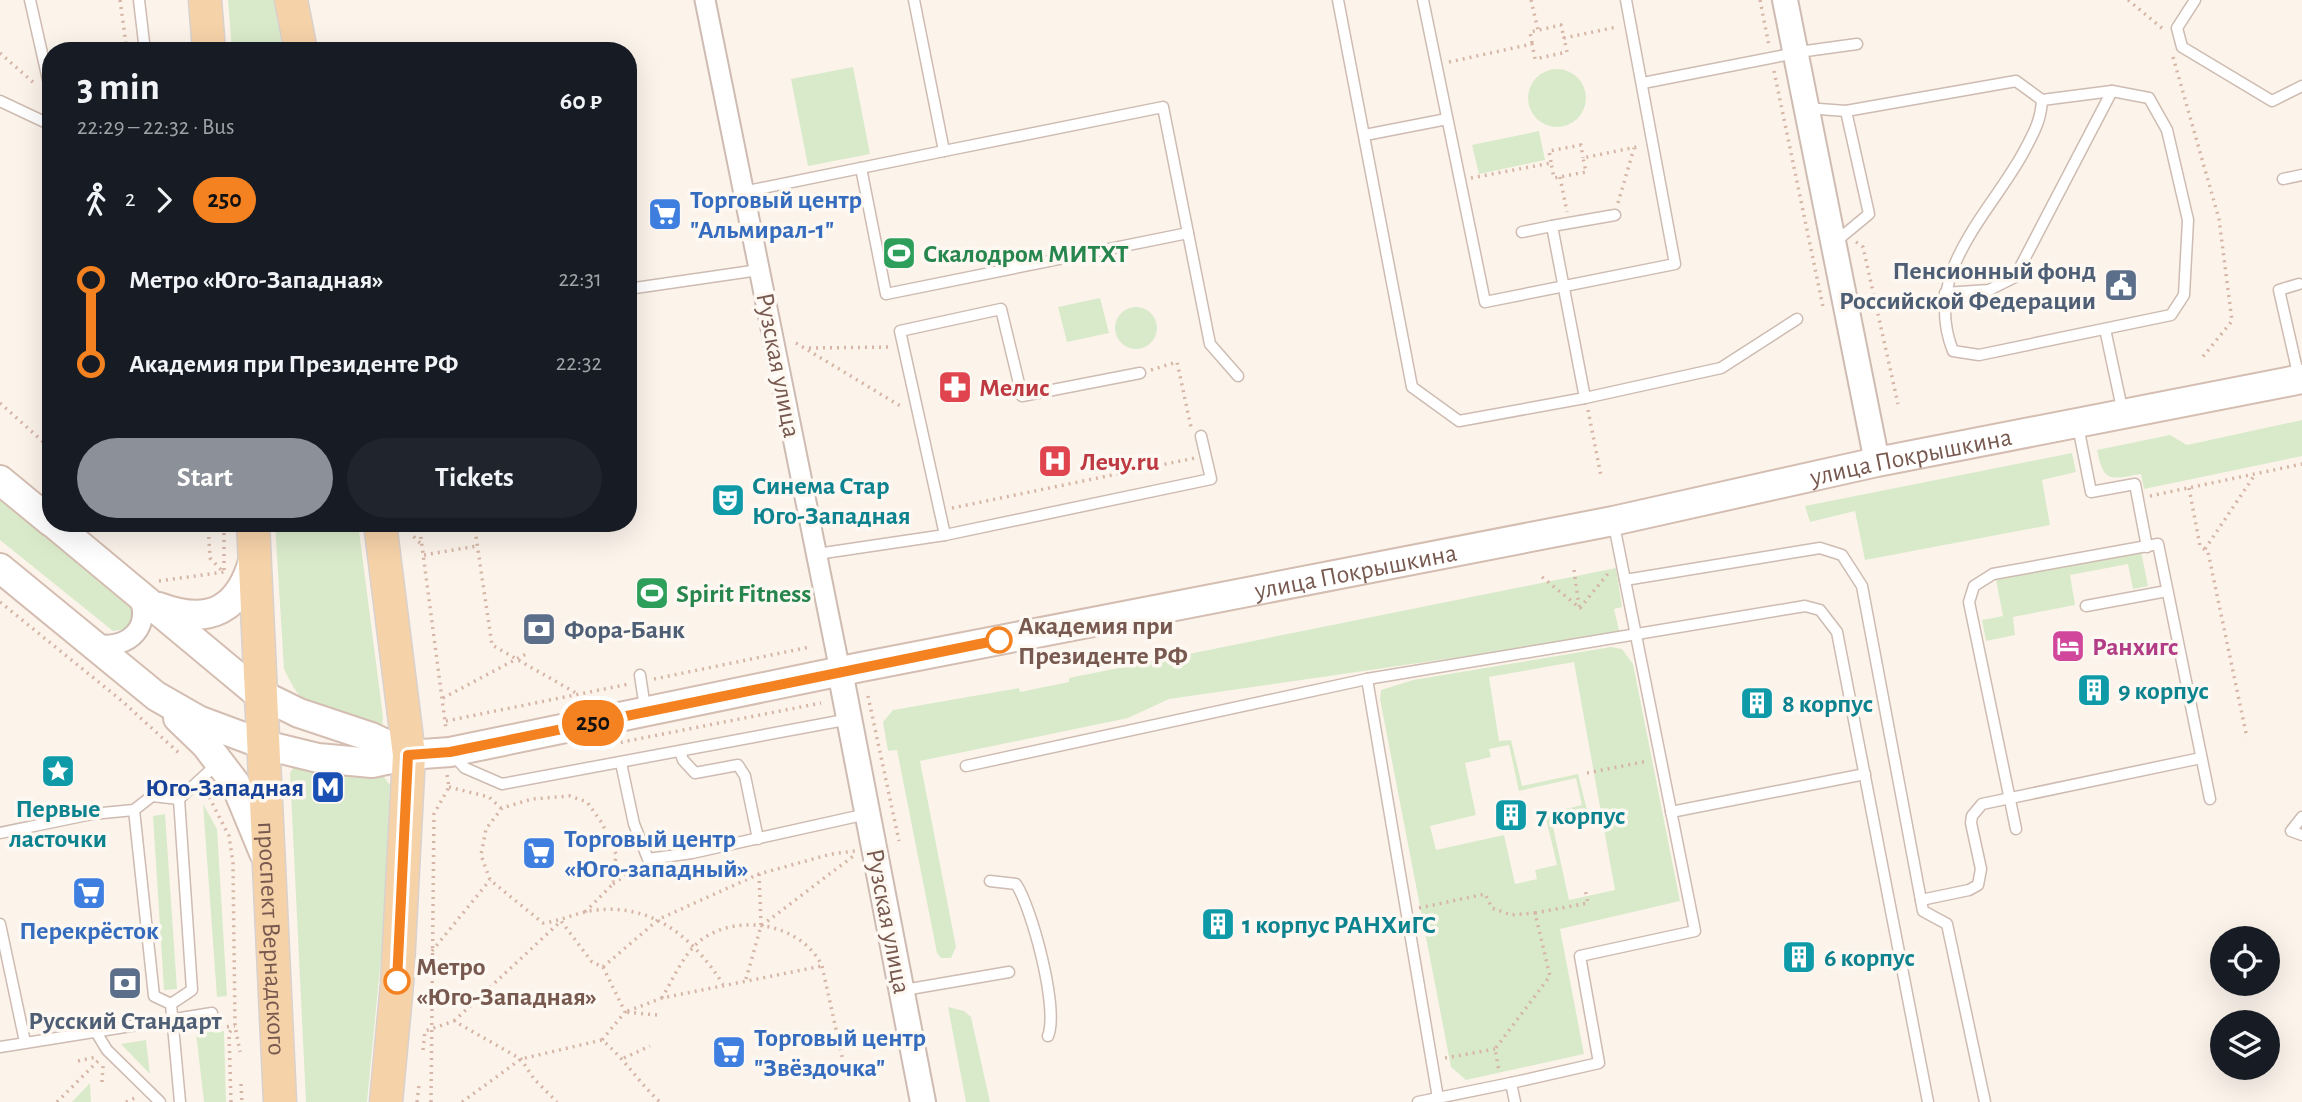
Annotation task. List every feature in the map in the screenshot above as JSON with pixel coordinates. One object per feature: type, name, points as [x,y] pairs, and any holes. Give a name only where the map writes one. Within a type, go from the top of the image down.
[{"type":"main road","points":[[205,0],[208,42]]},
{"type":"main road","points":[[291,0],[299,42]]},
{"type":"main road","name":"улица Покрышкина","points":[[156,696],[198,720],[265,745],[318,758],[372,763],[408,755],[447,753],[841,671],[1614,521],[1877,462],[2300,379]]},
{"type":"main road","points":[[0,480],[42,514]]},
{"type":"main road","points":[[66,532],[145,590],[166,610],[190,615],[216,610],[239,597],[247,582],[254,538]]},
{"type":"main road","points":[[381,532],[408,755],[397,984],[386,1102]]},
{"type":"main road","name":"проспект Вернадского","points":[[254,538],[272,875],[280,1102]]},
{"type":"main road","points":[[0,568],[156,696],[220,762],[247,808],[272,875]]},
{"type":"main road","points":[[145,590],[227,670],[262,696],[408,755]]},
{"type":"street","name":"Рузская улица","points":[[705,0],[841,671],[923,1102]]},
{"type":"street","points":[[1785,0],[1784,55],[1806,108],[1877,462]]},
{"type":"street","points":[[95,644],[119,645],[138,632],[143,623],[145,590]]},
{"type":"lane","points":[[30,0],[42,68]]},
{"type":"lane","points":[[139,0],[144,42]]},
{"type":"lane","points":[[914,0],[944,151]]},
{"type":"lane","points":[[1338,0],[1412,387],[1459,421],[1585,398],[1721,368],[1797,319]]},
{"type":"lane","points":[[1423,0],[1485,302],[1675,264],[1626,0]]},
{"type":"lane","points":[[2195,0],[2172,35],[2182,47],[2272,101],[2302,86]]},
{"type":"lane","points":[[1643,83],[1784,55],[1857,44]]},
{"type":"lane","points":[[1806,108],[1846,111],[2016,81],[2042,100],[2112,91],[2149,98],[2167,130],[2188,220],[2184,295],[2171,315],[1979,355],[1953,351],[1947,334],[1945,293],[1952,265],[2013,171],[2041,120],[2042,100]]},
{"type":"lane","points":[[1945,293],[1989,290],[2015,277],[2112,91]]},
{"type":"lane","points":[[0,102],[42,121]]},
{"type":"lane","points":[[743,191],[1163,107],[1210,344],[1238,376]]},
{"type":"lane","points":[[1834,244],[1869,214],[1846,111]]},
{"type":"lane","points":[[1365,135],[1447,119]]},
{"type":"lane","points":[[860,168],[886,294],[1188,233]]},
{"type":"lane","points":[[2283,179],[2302,175]]},
{"type":"lane","points":[[1522,232],[1615,215]]},
{"type":"lane","points":[[1552,226],[1585,398]]},
{"type":"lane","points":[[637,288],[759,270]]},
{"type":"lane","points":[[2299,284],[2279,290],[2300,379]]},
{"type":"lane","points":[[945,535],[900,331],[1001,309],[1022,396],[1140,373]]},
{"type":"lane","points":[[2105,329],[2123,413]]},
{"type":"lane","points":[[2077,422],[2091,492],[2134,484],[2147,547]]},
{"type":"lane","points":[[817,554],[945,535],[1210,479],[1196,433]]},
{"type":"lane","points":[[1418,1102],[1599,1063],[1580,956],[1695,931],[1614,521]]},
{"type":"lane","points":[[2016,829],[1969,602],[1974,586],[1993,574],[2158,544],[2210,799]]},
{"type":"lane","points":[[1625,580],[1820,548],[1842,555],[1863,586],[1923,911],[1947,924],[1985,1102]]},
{"type":"lane","points":[[2086,606],[2167,591]]},
{"type":"lane","points":[[966,766],[1367,679],[1805,606],[1820,610],[1837,632],[1928,1102]]},
{"type":"lane","points":[[640,676],[646,712]]},
{"type":"lane","points":[[1367,679],[1438,1098]]},
{"type":"lane","points":[[447,753],[465,768],[502,784],[850,719]]},
{"type":"lane","points":[[680,752],[682,760],[695,773],[738,765],[745,776],[758,839]]},
{"type":"lane","points":[[1921,900],[1969,890],[1978,884],[1982,874],[1972,816],[1982,804],[2201,758]]},
{"type":"lane","points":[[0,833],[134,810],[152,796],[179,799],[220,762]]},
{"type":"lane","points":[[621,763],[634,824],[648,859],[758,839],[868,814]]},
{"type":"lane","points":[[1671,812],[1865,774]]},
{"type":"lane","points":[[171,1004],[192,990],[179,799]]},
{"type":"lane","points":[[134,810],[154,996],[171,1004]]},
{"type":"lane","points":[[2302,817],[2291,831],[2302,835]]},
{"type":"lane","points":[[990,881],[1016,884],[1027,902],[1051,1009],[1048,1036]]},
{"type":"lane","points":[[0,924],[25,1042]]},
{"type":"lane","points":[[903,990],[1009,972]]},
{"type":"lane","points":[[171,1004],[180,1102]]},
{"type":"lane","points":[[0,1047],[172,1017],[212,1013]]},
{"type":"lane","points":[[96,1032],[107,1050],[160,1102]]},
{"type":"lane","points":[[1507,1084],[1515,1102]]},
{"type":"path","points":[[120,0],[126,42]]},
{"type":"path","points":[[1531,0],[1538,30]]},
{"type":"path","points":[[1760,0],[1784,55],[1824,313]]},
{"type":"path","points":[[2128,0],[2172,35],[2219,219],[2232,321],[2201,359]]},
{"type":"path","points":[[1564,38],[1631,24]]},
{"type":"path","points":[[1561,25],[1564,38],[1567,52],[1535,59],[1530,32],[1561,25]]},
{"type":"path","points":[[1436,65],[1532,44]]},
{"type":"path","points":[[0,54],[42,88]]},
{"type":"path","points":[[1583,158],[1654,144]]},
{"type":"path","points":[[1581,145],[1583,158],[1586,172],[1554,178],[1549,151],[1581,145]]},
{"type":"path","points":[[1615,215],[1634,148]]},
{"type":"path","points":[[1460,181],[1551,163]]},
{"type":"path","points":[[1560,177],[1569,223]]},
{"type":"path","points":[[796,343],[919,418]]},
{"type":"path","points":[[806,348],[903,347]]},
{"type":"path","points":[[1140,373],[1177,362],[1196,433]]},
{"type":"path","points":[[1585,398],[1601,476]]},
{"type":"path","points":[[0,403],[42,441]]},
{"type":"path","points":[[940,510],[1196,457],[1195,448]]},
{"type":"path","points":[[2137,499],[2302,464]]},
{"type":"path","points":[[2205,549],[2255,474]]},
{"type":"path","points":[[2189,488],[2200,546],[2208,552],[2247,738]]},
{"type":"path","points":[[145,590],[224,572],[210,558],[209,532]]},
{"type":"path","points":[[225,532],[226,541]]},
{"type":"path","points":[[412,532],[422,545]]},
{"type":"path","points":[[420,532],[446,721],[449,787],[434,814],[431,1102]]},
{"type":"path","points":[[475,532],[492,645],[578,694]]},
{"type":"path","points":[[423,555],[477,546]]},
{"type":"path","points":[[1580,608],[1620,558]]},
{"type":"path","points":[[1574,570],[1580,608]]},
{"type":"path","points":[[1542,577],[1580,608]]},
{"type":"path","points":[[0,601],[122,701],[187,761]]},
{"type":"path","points":[[443,698],[526,654]]},
{"type":"path","points":[[867,694],[899,841]]},
{"type":"path","points":[[1587,772],[1661,758]]},
{"type":"path","points":[[449,787],[489,797],[502,808]]},
{"type":"path","points":[[613,884],[616,854],[602,823],[587,802],[570,796],[532,799],[502,808],[486,829],[481,855],[490,880],[543,923],[561,921],[585,912],[644,912],[659,919],[706,957],[723,984]]},
{"type":"path","points":[[603,967],[659,919],[759,874],[831,854],[860,851],[761,926]]},
{"type":"path","points":[[585,912],[613,884],[648,859]]},
{"type":"path","points":[[745,981],[761,926],[759,874]]},
{"type":"path","points":[[432,951],[490,880]]},
{"type":"path","points":[[1406,911],[1485,894],[1492,908],[1511,915],[1535,913],[1588,903],[1585,889]]},
{"type":"path","points":[[1432,1061],[1495,1049],[1550,975],[1535,913]]},
{"type":"path","points":[[561,921],[592,962],[603,967],[625,1012]]},
{"type":"path","points":[[423,1051],[425,1031],[454,1021],[561,921]]},
{"type":"path","points":[[662,998],[693,946],[704,938],[730,928],[761,926],[783,929],[800,938],[816,953],[822,966],[848,1079]]},
{"type":"path","points":[[462,1102],[521,1059],[602,1040],[625,1012],[662,998],[822,966]]},
{"type":"path","points":[[625,1012],[657,1016]]},
{"type":"path","points":[[454,1021],[521,1059],[534,1079],[557,1102]]},
{"type":"path","points":[[231,1102],[229,1033],[235,1026]]},
{"type":"path","points":[[238,1031],[240,1052]]},
{"type":"path","points":[[602,1040],[624,1058],[647,1090],[660,1102]]},
{"type":"path","points":[[624,1058],[650,1046]]},
{"type":"path","points":[[1495,1049],[1507,1084]]},
{"type":"path","points":[[78,1061],[103,1055]]},
{"type":"path","points":[[103,1055],[103,1082]]},
{"type":"path","points":[[57,1102],[103,1055]]},
{"type":"path","points":[[241,1083],[242,1102]]},
{"type":"path","points":[[418,1102],[419,1086]]},
{"type":"green space","points":[[228,0],[280,0],[288,42],[231,42]]},
{"type":"green space","points":[[853,67],[870,154],[808,166],[791,79]]},
{"type":"green space","points":[[1557,69],[1568,71],[1581,82],[1586,98],[1584,109],[1573,122],[1557,127],[1546,125],[1533,114],[1528,98],[1530,87],[1541,74]]},
{"type":"green space","points":[[1539,131],[1545,160],[1479,174],[1472,145]]},
{"type":"green space","points":[[1100,298],[1109,333],[1067,342],[1058,307]]},
{"type":"green space","points":[[1136,307],[1151,313],[1157,328],[1151,343],[1136,349],[1121,343],[1115,328],[1121,313]]},
{"type":"green space","points":[[2302,420],[2302,456],[2144,489],[2141,474],[2115,478],[2106,474],[2097,450],[2170,435],[2187,445]]},
{"type":"green space","points":[[2072,453],[2076,472],[2042,480],[2050,525],[1865,560],[1855,511],[1810,522],[1805,506]]},
{"type":"green space","points":[[0,496],[136,604],[132,628],[113,631],[0,540]]},
{"type":"green space","points":[[276,532],[359,532],[382,726],[351,723],[309,704],[297,692],[284,669]]},
{"type":"green space","points":[[2141,551],[2148,586],[2133,589],[2128,564],[2070,575],[2075,605],[2013,617],[2015,635],[1986,641],[1982,620],[2003,616],[1996,580]]},
{"type":"green space","points":[[1616,568],[1622,607],[1614,609],[1620,634],[1169,699],[1128,718],[920,761],[956,947],[951,958],[941,958],[937,953],[897,750],[888,751],[883,722],[893,710],[1019,688],[1020,692],[1069,682],[1069,678]]},
{"type":"green space","points":[[1611,647],[1622,649],[1633,664],[1680,901],[1560,929],[1584,1054],[1466,1080],[1451,1067],[1380,699],[1381,690],[1413,680]],"holes":[[[1574,662],[1615,890],[1569,900],[1551,818],[1587,810],[1578,774],[1522,786],[1511,740],[1499,741],[1489,677]],[[1509,745],[1519,791],[1576,778],[1582,805],[1545,814],[1557,865],[1535,870],[1537,879],[1515,884],[1504,835],[1436,850],[1430,826],[1476,815],[1465,763],[1491,757],[1489,749]]]},
{"type":"green space","points":[[295,765],[384,777],[390,785],[383,937],[367,1102],[306,1102],[290,773]]},
{"type":"green space","points":[[203,804],[217,829],[227,996],[217,997]]},
{"type":"green space","points":[[165,814],[177,989],[164,990],[153,816]]},
{"type":"green space","points":[[948,1007],[964,1011],[971,1017],[990,1102],[966,1102]]},
{"type":"green space","points":[[224,1031],[226,1102],[204,1102],[196,1033]]},
{"type":"green space","points":[[146,1040],[150,1074],[121,1044]]},
{"type":"green space","points":[[90,1083],[91,1102],[72,1102]]},
{"type":"bus line","name":"250","points":[[397,981],[408,755],[450,752],[999,640]]},
{"type":"place","name":"Торговый центр \"Альмирал-1\"","points":[[665,214]]},
{"type":"place","name":"Скалодром МИТХТ","points":[[899,253]]},
{"type":"place","name":"Пенсионный фонд Российской Федерации","points":[[2121,285]]},
{"type":"place","name":"Мелис","points":[[955,387]]},
{"type":"place","name":"Лечу.ru","points":[[1055,461]]},
{"type":"place","name":"Синема Стар Юго-Западная","points":[[728,500]]},
{"type":"place","name":"Spirit Fitness","points":[[652,593]]},
{"type":"place","name":"Фора-Банк","points":[[539,629]]},
{"type":"place","name":"Академия при Президенте РФ","points":[[999,640]]},
{"type":"place","name":"Ранхигс","points":[[2068,646]]},
{"type":"place","name":"9 корпус","points":[[2094,690]]},
{"type":"place","name":"8 корпус","points":[[1757,703]]},
{"type":"place","name":"Первые ласточки","points":[[58,771]]},
{"type":"place","name":"Юго-Западная","points":[[328,787]]},
{"type":"place","name":"7 корпус","points":[[1511,815]]},
{"type":"place","name":"Торговый центр «Юго-западный»","points":[[539,853]]},
{"type":"place","name":"Перекрёсток","points":[[89,893]]},
{"type":"place","name":"1 корпус РАНХиГС","points":[[1218,924]]},
{"type":"place","name":"6 корпус","points":[[1799,957]]},
{"type":"place","name":"Метро «Юго-Западная»","points":[[397,981]]},
{"type":"place","name":"Русский Стандарт","points":[[125,983]]},
{"type":"place","name":"Торговый центр \"Звёздочка\"","points":[[729,1052]]}]
